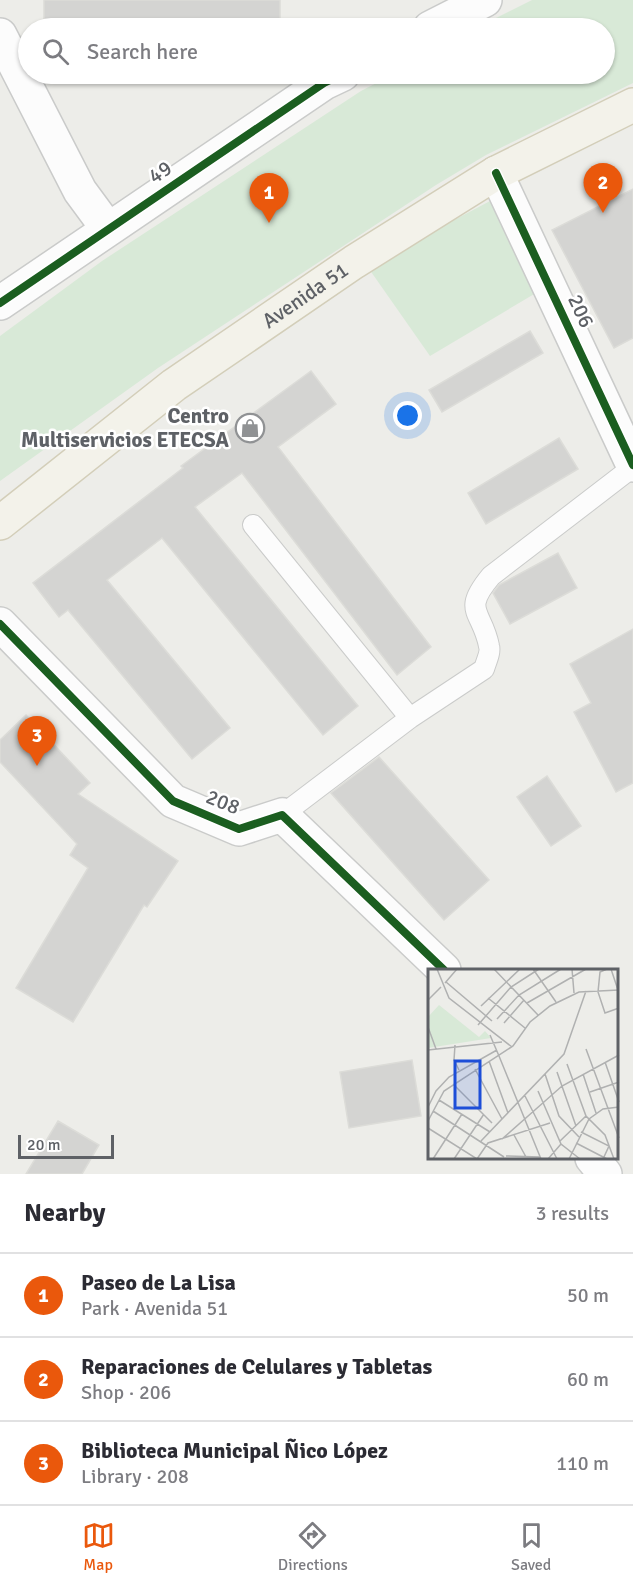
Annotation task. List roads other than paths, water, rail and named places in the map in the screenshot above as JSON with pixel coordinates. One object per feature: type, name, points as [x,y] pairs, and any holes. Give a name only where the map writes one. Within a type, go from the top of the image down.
[{"type":"main road","name":"Avenida 51","points":[[0,523],[174,384],[354,262],[496,174],[633,105]]},
{"type":"street","points":[[450,18],[485,0]]},
{"type":"street","points":[[0,35],[18,70]]},
{"type":"street","points":[[25,84],[80,191],[108,229]]},
{"type":"street","name":"49","points":[[0,303],[323,84]]},
{"type":"street","name":"206","points":[[496,174],[633,466]]},
{"type":"street","name":"208","points":[[0,624],[173,801],[239,830],[282,814]]},
{"type":"street","points":[[282,814],[443,969]]},
{"type":"street","points":[[593,1159],[605,1174]]},
{"type":"lane","points":[[282,814],[410,718],[484,669],[490,648],[475,607],[478,592],[491,576],[633,466]]},
{"type":"lane","points":[[253,525],[410,718]]},
{"type":"place","name":"Reparaciones de Celulares y Tabletas","points":[[603,213]]},
{"type":"place","name":"Paseo de La Lisa","points":[[269,223]]},
{"type":"place","name":"Centro Multiservicios ETECSA","points":[[250,428]]},
{"type":"place","name":"Biblioteca Municipal Ñico López","points":[[37,766]]}]
